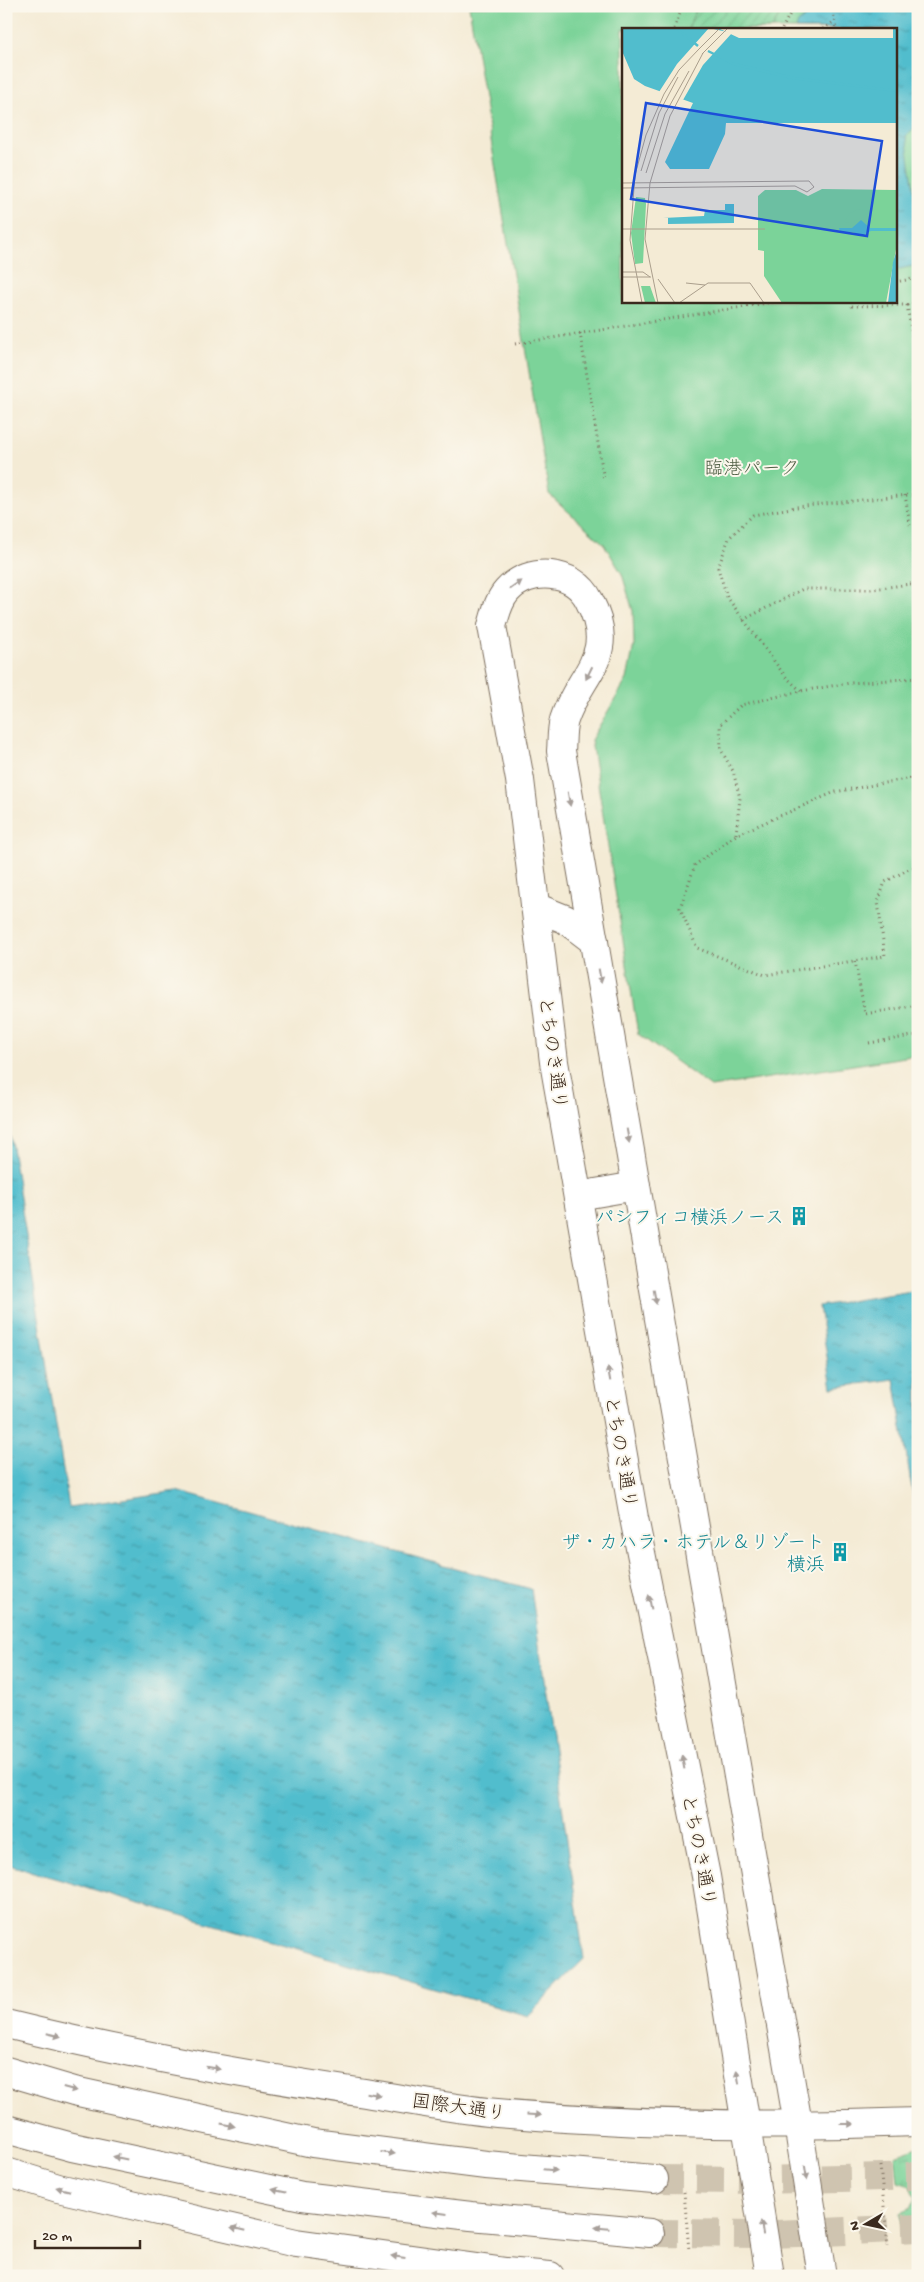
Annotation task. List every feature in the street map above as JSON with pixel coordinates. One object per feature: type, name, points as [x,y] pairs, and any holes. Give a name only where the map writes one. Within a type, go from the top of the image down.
[{"type":"street","name":"とちのき通り","points":[[594,941],[561,751],[564,722],[571,703],[590,674],[598,651],[600,629],[588,598],[575,584],[559,576],[544,574],[524,579],[508,590],[498,604],[492,626],[520,780],[554,1062],[634,1518],[706,1876],[770,2276]]},
{"type":"street","points":[[535,907],[565,919],[594,941],[798,2124],[822,2276]]},
{"type":"street","points":[[578,1196],[636,1186]]},
{"type":"street","name":"国際大通り","points":[[6,2024],[206,2067],[496,2113],[746,2125],[918,2122]]},
{"type":"street","points":[[6,2071],[74,2091],[313,2143],[486,2165],[654,2179]]},
{"type":"street","points":[[6,2129],[72,2148],[302,2196],[472,2216],[650,2233]]},
{"type":"street","points":[[6,2172],[58,2188],[296,2243],[506,2272],[550,2276]]},
{"type":"path","points":[[674,28],[683,6]]},
{"type":"path","points":[[783,28],[794,6]]},
{"type":"path","points":[[832,6],[836,28]]},
{"type":"path","points":[[824,28],[835,21]]},
{"type":"path","points":[[896,282],[918,278]]},
{"type":"path","points":[[515,344],[773,302]]},
{"type":"path","points":[[851,302],[852,306],[907,305],[918,302]]},
{"type":"path","points":[[907,305],[918,370]]},
{"type":"path","points":[[580,333],[604,480]]},
{"type":"path","points":[[801,691],[785,676],[727,597],[718,568],[729,538],[753,515],[796,507],[918,494]]},
{"type":"path","points":[[905,495],[910,525]]},
{"type":"path","points":[[743,620],[803,589],[873,589],[918,583]]},
{"type":"path","points":[[736,834],[740,798],[733,771],[721,750],[720,725],[741,705],[801,691],[850,683],[918,678]]},
{"type":"path","points":[[918,784],[916,777],[836,792],[736,834],[695,865],[680,908],[697,948],[765,975],[855,961],[884,956],[878,902],[885,882],[911,868],[918,867]]},
{"type":"path","points":[[855,961],[865,1014],[918,1005]]},
{"type":"path","points":[[869,1043],[918,1035]]},
{"type":"path","points":[[880,2166],[888,2246]]},
{"type":"path","points":[[683,2183],[689,2250]]},
{"type":"green space","name":"臨港パーク","points":[[469,6],[918,6],[918,1055],[711,1087],[638,1034],[591,740],[627,679],[634,645],[633,611],[622,574],[604,544],[549,494]]},
{"type":"green space","points":[[697,6],[784,6],[773,28],[688,28]]},
{"type":"green space","points":[[918,2147],[918,2243],[904,2238],[901,2213],[910,2209],[915,2198],[910,2186],[898,2182],[895,2155]]},
{"type":"water","points":[[818,6],[907,6],[918,15],[918,124],[906,136],[918,218],[918,265],[896,270],[896,28],[796,28],[798,23]]},
{"type":"water","points":[[6,1109],[69,1507],[176,1491],[531,1589],[584,1959],[528,2016],[6,1864]]},
{"type":"water","points":[[918,1290],[918,1525],[894,1379],[832,1388],[819,1306]]},
{"type":"tunnel","points":[[654,2179],[763,2180],[918,2176]]},
{"type":"tunnel","points":[[650,2233],[773,2234],[918,2228]]},
{"type":"place","name":"パシフィコ横浜ノース","points":[[799,1216]]},
{"type":"place","name":"ザ・カハラ・ホテル＆リゾート 横浜","points":[[840,1552]]}]
